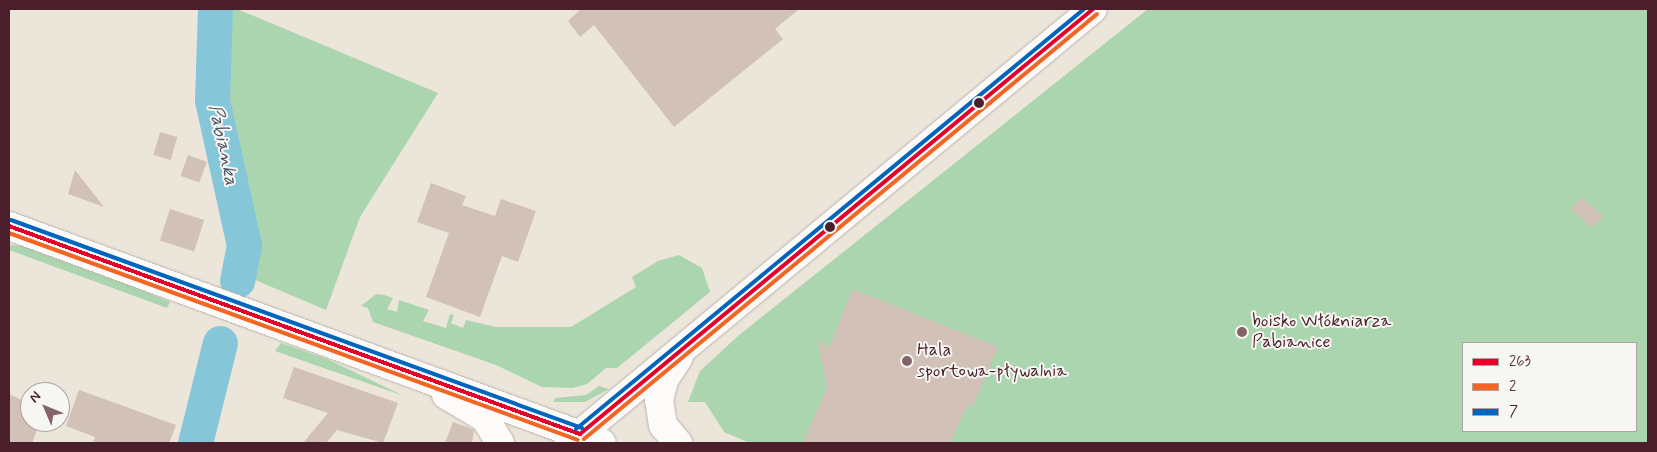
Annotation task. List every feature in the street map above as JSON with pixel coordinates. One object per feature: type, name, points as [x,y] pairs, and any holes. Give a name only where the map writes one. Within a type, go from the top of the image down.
[{"type":"street","points":[[9,226],[357,352],[583,440],[703,330],[1093,9]]},
{"type":"street","points":[[678,443],[663,425],[661,390],[675,361],[703,330]]},
{"type":"street","points":[[357,352],[472,408],[495,429],[500,443]]},
{"type":"green space","points":[[215,9],[237,9],[438,93],[360,217],[326,310],[239,273],[244,245],[212,100]]},
{"type":"green space","points":[[1148,9],[1648,9],[1648,443],[750,443],[724,432],[705,402],[688,402],[700,371],[738,336]]},
{"type":"green space","points":[[9,245],[39,247],[170,302],[167,308],[9,250]]},
{"type":"green space","points":[[679,255],[702,268],[710,292],[617,368],[606,368],[587,384],[572,388],[542,387],[496,365],[373,322],[368,308],[361,306],[376,294],[384,295],[393,298],[387,309],[397,312],[399,300],[429,310],[423,321],[446,328],[450,314],[454,315],[451,323],[463,328],[466,320],[496,327],[571,327],[636,287],[632,277],[658,261]]},
{"type":"green space","points":[[281,343],[327,359],[404,396],[275,351]]},
{"type":"green space","points":[[599,386],[609,389],[585,402],[553,402],[556,398],[586,395]]},
{"type":"building","points":[[581,9],[799,9],[775,29],[783,39],[674,127],[594,25],[580,37],[568,21]]},
{"type":"building","points":[[160,132],[177,137],[171,160],[153,155]]},
{"type":"building","points":[[188,155],[207,162],[199,183],[180,176]]},
{"type":"building","points":[[75,170],[104,207],[68,194]]},
{"type":"building","points":[[431,183],[466,196],[462,205],[495,216],[501,199],[536,211],[518,262],[502,256],[480,317],[426,297],[449,233],[417,222]]},
{"type":"building","points":[[1581,197],[1603,216],[1592,228],[1571,209]]},
{"type":"building","points":[[170,209],[204,220],[194,252],[160,240]]},
{"type":"building","name":"Hala sportowa-pływalnia","points":[[853,289],[998,347],[973,406],[968,405],[950,443],[803,443],[827,388],[818,340],[829,347]]},
{"type":"building","points":[[294,367],[398,403],[383,443],[337,430],[326,443],[303,443],[328,413],[283,398]]},
{"type":"building","points":[[79,390],[176,425],[169,443],[93,443],[95,437],[70,428],[70,415]]},
{"type":"building","points":[[9,394],[20,399],[20,432],[36,432],[32,443],[9,443]]},
{"type":"building","points":[[453,422],[474,430],[472,443],[445,443]]},
{"type":"waterway","name":"Pabianka","points":[[215,9],[212,100],[244,245],[237,280]]},
{"type":"waterway","name":"Pabianka","points":[[195,443],[220,343]]},
{"type":"transit line","name":"7","points":[[576,429],[1084,9]]},
{"type":"transit line","name":"263","points":[[580,434],[1093,9]]},
{"type":"transit line","name":"2","points":[[584,439],[1097,14]]},
{"type":"transit line","name":"7","points":[[11,220],[582,428]]},
{"type":"transit line","name":"263","points":[[9,226],[580,434]]},
{"type":"transit line","name":"2","points":[[9,233],[578,440]]},
{"type":"place","name":"boisko Włókniarza Pabianice","points":[[1242,332]]},
{"type":"place","name":"Hala sportowa-pływalnia","points":[[907,361]]}]
